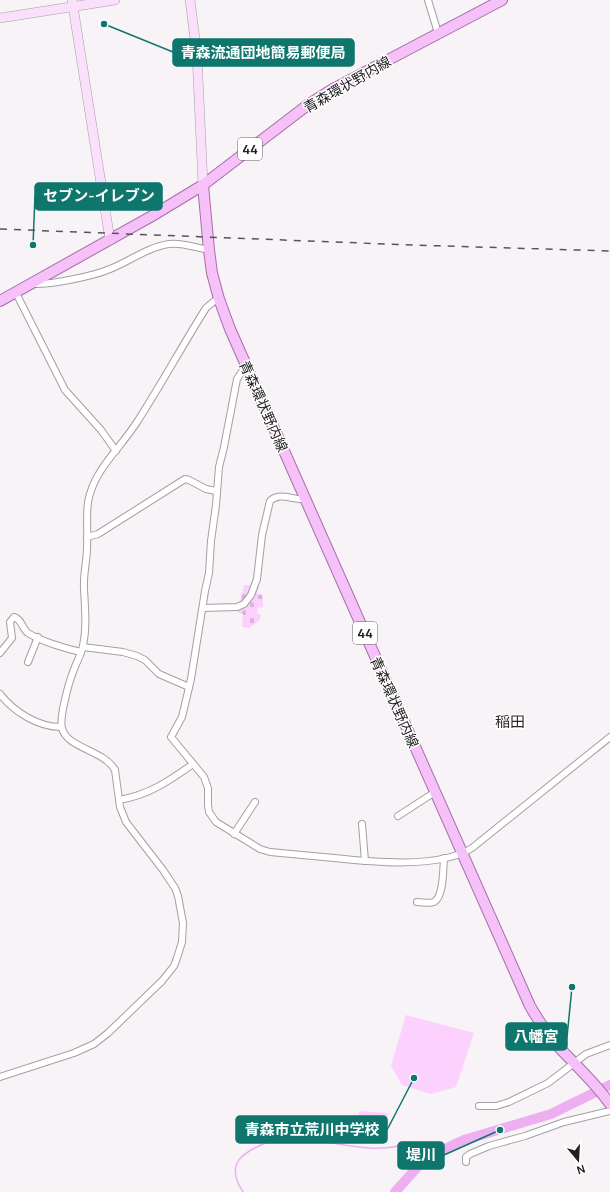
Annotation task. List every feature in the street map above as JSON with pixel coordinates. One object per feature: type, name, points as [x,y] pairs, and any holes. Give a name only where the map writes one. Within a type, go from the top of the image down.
[{"type":"main road","name":"青森環状野内線","points":[[0,302],[110,240],[203,185],[309,104],[331,90],[502,0]]},
{"type":"main road","name":"青森環状野内線","points":[[203,185],[212,273],[219,299],[230,329],[305,499],[530,1006],[547,1032],[610,1106]]},
{"type":"street","points":[[0,18],[73,3],[115,0]]},
{"type":"street","points":[[190,0],[197,55],[203,185]]},
{"type":"street","points":[[428,0],[438,33]]},
{"type":"street","points":[[73,3],[110,240]]},
{"type":"street","points":[[32,284],[48,283],[100,273],[151,249],[171,244],[179,244],[209,250]]},
{"type":"street","points":[[16,292],[65,390],[101,430],[116,450]]},
{"type":"street","points":[[0,1077],[74,1053],[94,1044],[108,1033],[162,981],[174,966],[182,942],[183,923],[178,896],[163,870],[140,839],[130,829],[123,815],[119,800],[117,778],[112,766],[102,757],[74,743],[61,727],[69,684],[82,650],[86,612],[84,581],[90,496],[101,469],[137,423],[206,308],[219,299]]},
{"type":"street","points":[[247,367],[237,379],[219,467],[211,541],[210,573],[189,687],[182,717],[171,737],[206,782],[208,805],[216,822],[265,851],[365,861],[409,862],[444,858],[462,854],[472,848],[610,737]]},
{"type":"street","points":[[88,537],[98,534],[185,479],[206,489],[216,491]]},
{"type":"street","points":[[203,608],[237,607],[244,604],[251,595],[255,585],[262,535],[270,500],[281,496],[299,500],[305,499]]},
{"type":"street","points":[[0,653],[12,638],[10,622],[14,617],[19,620],[29,633],[50,643],[82,650],[123,652],[137,656],[145,660],[158,674],[189,687]]},
{"type":"street","points":[[28,662],[38,637]]},
{"type":"street","points":[[0,694],[9,704],[27,716],[39,722],[61,727]]},
{"type":"street","points":[[119,800],[141,795],[155,789],[193,764]]},
{"type":"street","points":[[398,816],[435,792]]},
{"type":"street","points":[[234,834],[255,802]]},
{"type":"street","points":[[362,824],[365,861]]},
{"type":"street","points":[[417,902],[432,902],[438,898],[442,886],[444,858]]},
{"type":"street","points":[[479,1106],[496,1106],[509,1102],[548,1083],[577,1066],[586,1054],[610,1045]]},
{"type":"street","points":[[466,1162],[466,1157],[470,1154],[489,1146],[525,1136],[610,1106]]},
{"type":"green space","points":[[244,585],[259,586],[257,594],[263,595],[263,608],[258,607],[257,614],[261,615],[259,621],[249,628],[242,626],[243,614],[237,612]]},
{"type":"green space","points":[[406,1015],[474,1033],[456,1087],[431,1094],[402,1085],[391,1066]]},
{"type":"green space","points":[[359,1111],[388,1113],[386,1143],[356,1140]]},
{"type":"waterway","points":[[395,1192],[420,1164],[432,1155],[464,1140],[551,1114],[610,1085]]},
{"type":"waterway","points":[[243,1192],[235,1173],[239,1160],[251,1150],[282,1135],[299,1136],[337,1144],[369,1148],[391,1147],[411,1142],[413,1143]]},
{"type":"waterway","points":[[422,1154],[427,1159]]},
{"type":"railway","points":[[0,229],[610,251]]},
{"type":"place","name":"青森流通団地簡易郵便局","points":[[104,24]]},
{"type":"place","name":"セブン-イレブン","points":[[33,245]]},
{"type":"place","name":"八幡宮","points":[[572,987]]},
{"type":"place","name":"青森市立荒川中学校","points":[[414,1078]]},
{"type":"place","name":"堤川","points":[[500,1130]]},
{"type":"district","name":"稲田","points":[[510,721]]}]
